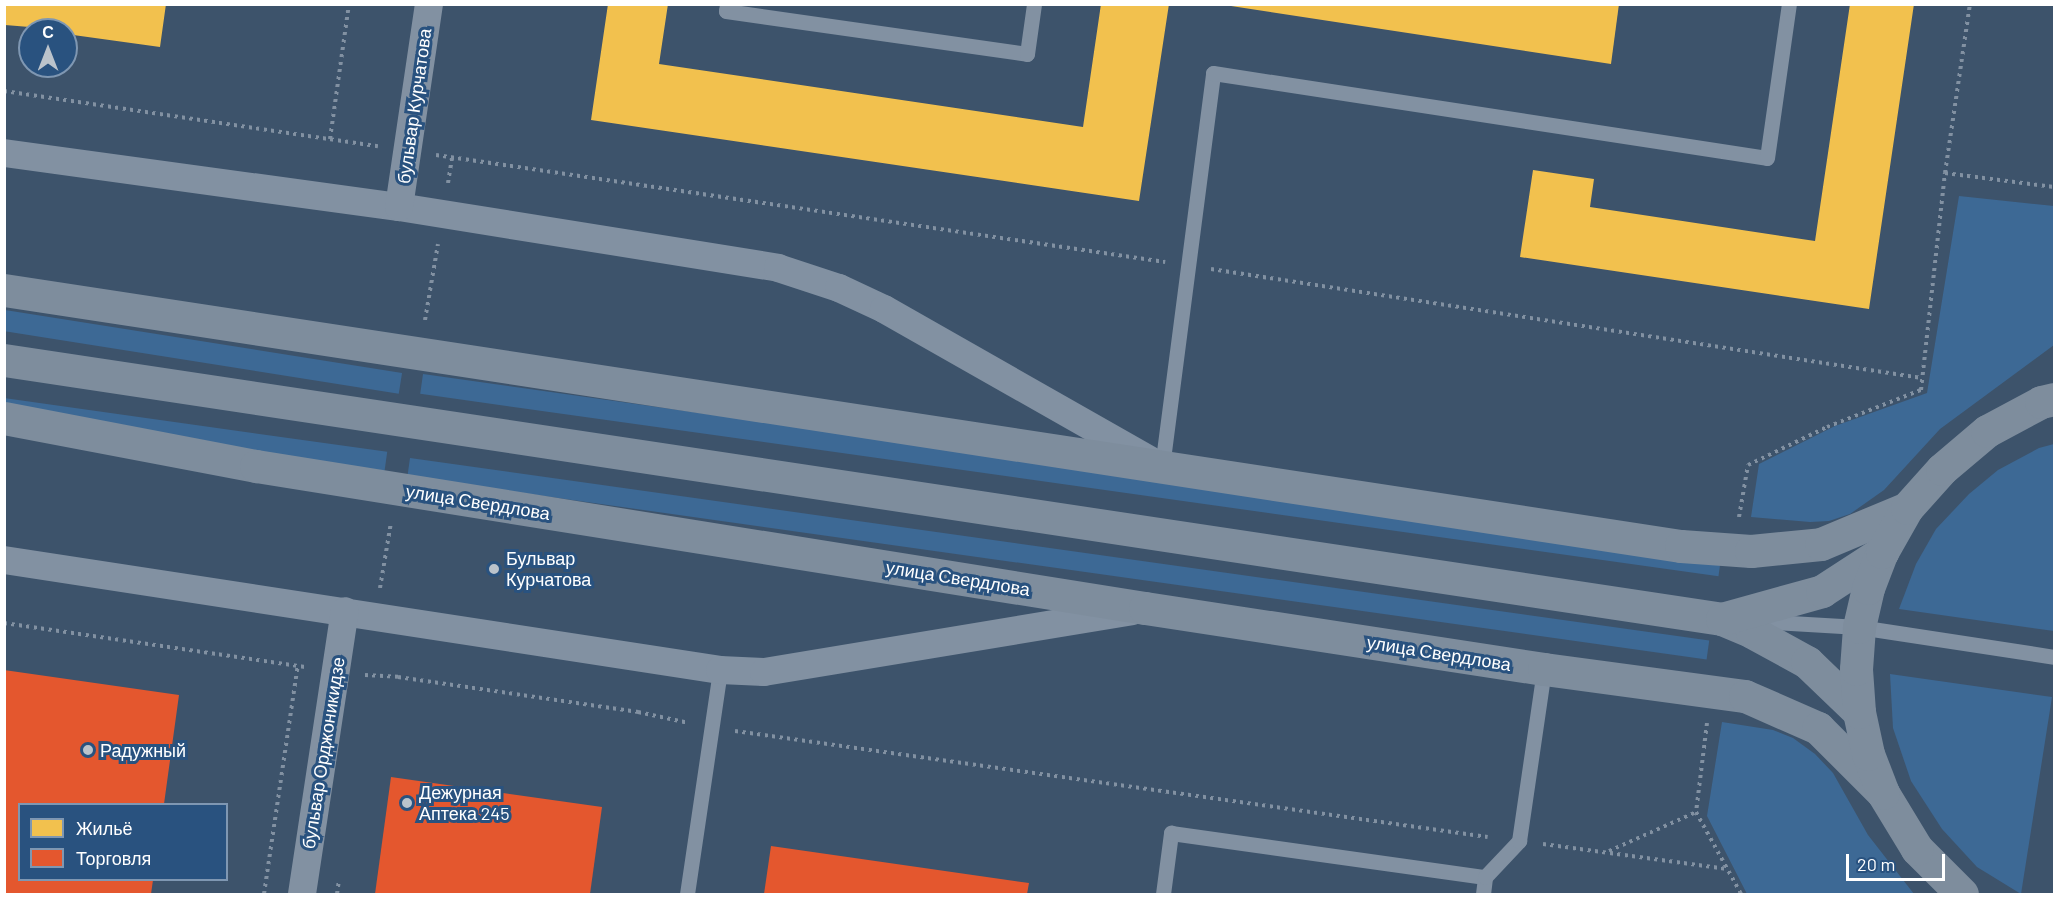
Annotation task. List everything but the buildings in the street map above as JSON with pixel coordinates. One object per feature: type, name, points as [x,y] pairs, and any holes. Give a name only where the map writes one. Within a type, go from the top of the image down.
[{"type":"main road","points":[[4,290],[1681,546],[1733,550],[1782,550],[1821,544],[1907,508]]},
{"type":"main road","points":[[4,360],[1722,619],[1752,632],[1807,662],[1859,712]]},
{"type":"main road","points":[[1962,894],[1917,849],[1883,793],[1868,754],[1859,712],[1856,669],[1859,627],[1868,588],[1882,552],[1907,508],[1942,469],[1987,431],[2050,398]]},
{"type":"main road","name":"улица Свердлова","points":[[4,418],[256,466],[1145,608],[1544,669],[1745,696],[1818,728],[1883,793]]},
{"type":"main road","points":[[1722,619],[1822,591],[1882,552]]},
{"type":"street","name":"бульвар Курчатова","points":[[399,207],[429,4]]},
{"type":"street","points":[[4,153],[399,207],[778,268],[839,288],[884,309],[1162,467]]},
{"type":"street","points":[[4,560],[720,670],[764,672],[1145,608]]},
{"type":"street","name":"бульвар Орджоникидзе","points":[[302,894],[345,611]]},
{"type":"lane","points":[[727,4],[726,11],[1027,54],[1034,4]]},
{"type":"lane","points":[[1162,467],[1213,73],[1767,158],[1789,4]]},
{"type":"lane","points":[[1722,619],[1859,627],[2055,657]]},
{"type":"lane","points":[[1483,894],[1485,877],[1519,841],[1544,669]]},
{"type":"lane","points":[[687,894],[720,670]]},
{"type":"lane","points":[[1163,894],[1171,833],[1485,877]]},
{"type":"path","points":[[330,139],[350,4]]},
{"type":"path","points":[[1733,550],[1748,465],[1827,427],[1921,390],[1945,173],[1970,4]]},
{"type":"path","points":[[4,91],[1188,266],[1922,378]]},
{"type":"path","points":[[1945,173],[2055,188]]},
{"type":"path","points":[[4,623],[638,712],[712,728],[1727,869]]},
{"type":"path","points":[[264,894],[298,665]]},
{"type":"path","points":[[1711,691],[1696,812],[1741,894]]},
{"type":"path","points":[[1607,852],[1696,812]]},
{"type":"shaded area","points":[[1959,196],[2054,206],[2054,345],[1940,429],[1884,490],[1850,514],[1829,521],[1810,522],[1751,517],[1759,464],[1835,426],[1927,393]]},
{"type":"shaded area","points":[[5,310],[402,373],[399,394],[4,331]]},
{"type":"shaded area","points":[[423,374],[1721,556],[1718,576],[420,394]]},
{"type":"shaded area","points":[[4,398],[387,452],[385,471],[4,417]]},
{"type":"shaded area","points":[[2054,444],[2054,631],[1899,609],[1916,564],[1936,529],[1969,494],[1998,470],[2039,448]]},
{"type":"shaded area","points":[[410,458],[1709,641],[1707,659],[407,477]]},
{"type":"shaded area","points":[[1890,674],[2052,697],[2021,894],[1977,867],[1942,829],[1911,781],[1893,728]]},
{"type":"shaded area","points":[[1722,722],[1773,730],[1793,738],[1815,754],[1833,773],[1868,835],[1914,894],[1747,894],[1707,816]]},
{"type":"place","name":"Бульвар Курчатова","points":[[494,569]]},
{"type":"place","name":"Радужный","points":[[88,750]]},
{"type":"place","name":"Дежурная Аптека 245","points":[[407,803]]}]
